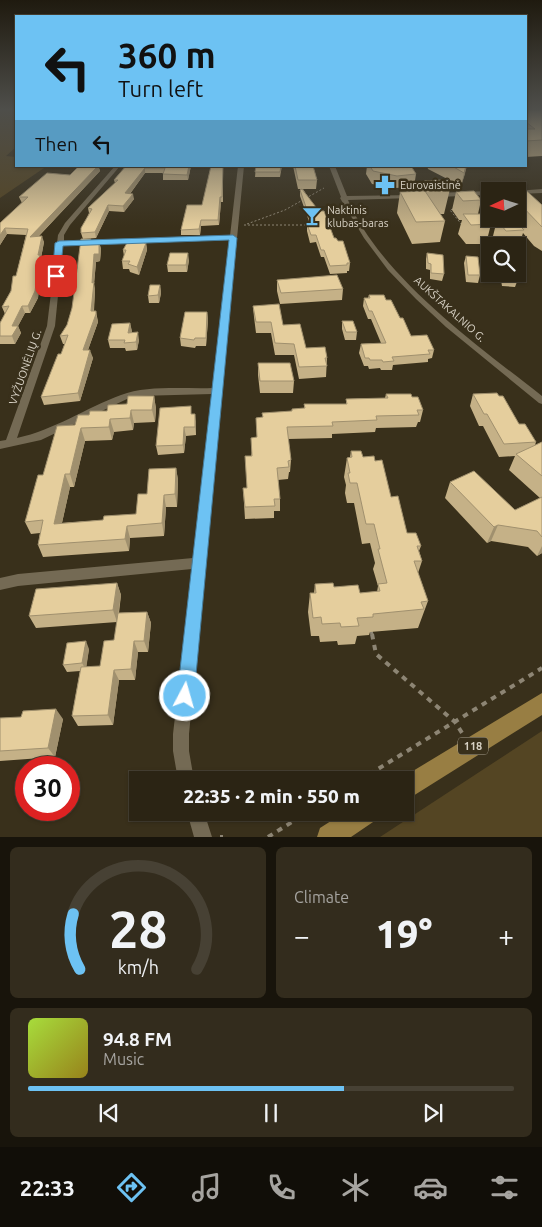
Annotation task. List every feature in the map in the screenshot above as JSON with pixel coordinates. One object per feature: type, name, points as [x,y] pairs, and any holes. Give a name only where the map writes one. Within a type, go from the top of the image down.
[{"type":"main road","name":"118","points":[[414,783],[542,703]]},
{"type":"main road","points":[[329,837],[354,821]]},
{"type":"street","name":"VYŽUONĖLIŲ G.","points":[[5,445],[51,326],[59,243],[67,224],[117,167]]},
{"type":"street","points":[[184,771],[181,751],[181,734],[241,167]]},
{"type":"street","name":"AUKŠTAKALNIO G.","points":[[332,167],[343,198],[357,222],[376,250],[405,284],[443,320],[542,401]]},
{"type":"street","points":[[526,192],[542,191]]},
{"type":"street","points":[[426,196],[481,193]]},
{"type":"street","points":[[343,198],[418,196]]},
{"type":"street","points":[[59,243],[233,238]]},
{"type":"street","points":[[5,445],[37,437],[124,397],[138,393],[217,391]]},
{"type":"street","points":[[0,584],[18,580],[199,563]]},
{"type":"street","points":[[198,821],[203,837]]},
{"type":"path","points":[[316,225],[243,225],[285,210],[324,188]]},
{"type":"path","points":[[457,208],[450,210],[460,224],[468,226]]},
{"type":"path","points":[[324,225],[357,222]]},
{"type":"path","points":[[370,626],[376,654],[455,722],[472,747]]},
{"type":"path","points":[[375,771],[542,668]]},
{"type":"path","points":[[268,837],[294,821]]},
{"type":"shaded area","points":[[0,149],[14,149],[6,156],[15,157],[15,167],[46,167],[0,198]]},
{"type":"shaded area","points":[[542,731],[542,837],[380,837],[404,821],[414,821],[414,815]]},
{"type":"building","points":[[78,167],[97,167],[30,237],[42,236],[38,255],[40,255],[35,291],[28,306],[22,306],[12,326],[18,326],[12,336],[0,336],[0,323],[9,306],[2,307],[11,291],[13,276],[16,276],[28,229],[5,228],[0,235],[0,223],[28,197],[19,197],[47,173],[70,175]]},
{"type":"building","points":[[125,167],[189,167],[187,175],[163,174],[165,168],[145,168],[125,193],[133,194],[123,206],[108,205],[95,232],[81,233],[81,228],[92,209],[88,208],[118,180],[114,180]]},
{"type":"building","points":[[211,167],[223,167],[222,197],[220,197],[218,220],[201,220],[199,229],[181,230],[187,205],[202,205]]},
{"type":"building","points":[[256,167],[281,167],[280,172],[255,172]]},
{"type":"building","points":[[295,167],[313,167],[317,180],[298,180]]},
{"type":"building","points":[[371,167],[412,167],[416,174],[397,176],[373,171]]},
{"type":"building","points":[[454,167],[466,167],[464,173]]},
{"type":"building","points":[[442,180],[450,189],[431,190],[424,181]]},
{"type":"building","points":[[302,189],[319,211],[324,211],[334,238],[338,241],[343,241],[350,263],[347,263],[347,265],[330,266],[324,250],[321,250],[316,235],[311,235],[307,224],[312,224],[300,190]]},
{"type":"building","points":[[526,190],[542,205],[542,227],[526,210]]},
{"type":"building","points":[[425,191],[445,221],[416,222],[400,192]]},
{"type":"building","points":[[474,191],[481,200],[463,201],[456,192]]},
{"type":"building","points":[[463,214],[481,214],[481,224],[471,225]]},
{"type":"building","points":[[504,228],[522,228],[524,230],[506,231]]},
{"type":"building","points":[[81,239],[91,239],[89,242],[99,242],[99,254],[94,254],[92,283],[94,282],[91,311],[96,311],[96,314],[83,350],[90,350],[78,393],[41,397],[58,354],[61,354],[68,335],[60,336],[67,325],[72,308]]},
{"type":"building","points":[[128,241],[144,241],[146,243],[137,267],[128,264],[130,261],[122,261],[126,250],[123,250]]},
{"type":"building","points":[[170,253],[188,253],[186,265],[167,265]]},
{"type":"building","points":[[427,253],[443,255],[444,274],[431,273],[431,264],[428,263]]},
{"type":"building","points":[[466,256],[478,257],[480,275],[468,275]]},
{"type":"building","points":[[337,275],[343,289],[281,293],[277,280]]},
{"type":"building","points":[[150,285],[160,285],[158,295],[148,296]]},
{"type":"building","points":[[369,295],[384,295],[386,300],[391,300],[400,318],[403,318],[411,336],[427,335],[434,350],[428,350],[430,354],[392,357],[394,361],[383,362],[382,360],[365,358],[361,344],[386,343],[364,298],[370,298]]},
{"type":"building","points":[[279,304],[283,325],[300,324],[306,348],[325,347],[327,366],[299,367],[294,344],[275,343],[271,322],[256,322],[253,306]]},
{"type":"building","points":[[185,312],[207,312],[206,338],[195,338],[194,340],[180,338]]},
{"type":"building","points":[[342,321],[353,321],[357,332],[346,332]]},
{"type":"building","points":[[130,323],[128,333],[138,332],[136,342],[124,343],[125,340],[108,340],[112,324]]},
{"type":"building","points":[[258,363],[290,363],[294,381],[260,381]]},
{"type":"building","points":[[497,393],[499,396],[503,396],[519,424],[525,424],[536,442],[504,444],[473,394]]},
{"type":"building","points":[[386,394],[411,394],[412,397],[418,397],[423,410],[417,410],[419,415],[376,416],[377,420],[332,422],[333,426],[287,427],[291,460],[288,461],[289,467],[277,468],[280,499],[274,499],[275,506],[245,507],[243,488],[247,488],[245,456],[252,456],[251,438],[257,437],[256,418],[263,417],[262,413],[292,411],[292,409],[305,408],[304,404],[347,404],[346,399],[388,398]]},
{"type":"building","points":[[128,396],[154,396],[152,410],[131,410],[130,418],[110,419],[109,427],[81,428],[70,474],[65,474],[54,524],[103,520],[104,516],[136,514],[138,494],[147,494],[149,469],[176,468],[175,494],[164,495],[162,523],[127,526],[125,539],[38,545],[43,520],[25,522],[38,475],[43,475],[57,426],[75,425],[78,415],[89,415],[90,411],[107,411],[108,405],[127,404]]},
{"type":"building","points":[[191,406],[191,414],[195,414],[195,427],[184,427],[183,445],[156,446],[160,408]]},
{"type":"building","points":[[542,442],[542,476],[516,454]]},
{"type":"building","points":[[351,451],[361,451],[363,457],[374,456],[375,461],[382,460],[391,497],[398,496],[407,533],[416,533],[421,546],[417,546],[422,561],[414,561],[428,601],[421,602],[424,609],[373,614],[373,617],[357,618],[359,626],[341,627],[340,623],[322,624],[321,617],[313,618],[310,593],[316,593],[315,584],[333,583],[334,587],[358,585],[360,593],[380,591],[378,584],[387,583],[374,524],[366,524],[357,483],[350,483],[347,458],[352,457]]},
{"type":"building","points":[[474,471],[515,510],[542,497],[542,537],[537,531],[498,525],[494,527],[450,482]]},
{"type":"building","points":[[117,583],[113,610],[29,616],[36,589]]},
{"type":"building","points":[[147,612],[144,641],[134,641],[131,669],[114,670],[108,715],[72,716],[81,667],[100,666],[104,641],[114,640],[118,613]]},
{"type":"building","points":[[86,641],[82,663],[63,665],[67,643]]},
{"type":"building","points":[[56,709],[48,748],[0,751],[0,718],[21,717],[23,711]]},
{"type":"place","name":"Eurovaistinė","points":[[385,185]]},
{"type":"place","name":"Naktinis klubas-baras","points":[[312,216]]},
{"type":"route","points":[[56,276],[59,243],[148,242],[233,238],[185,696]]}]
